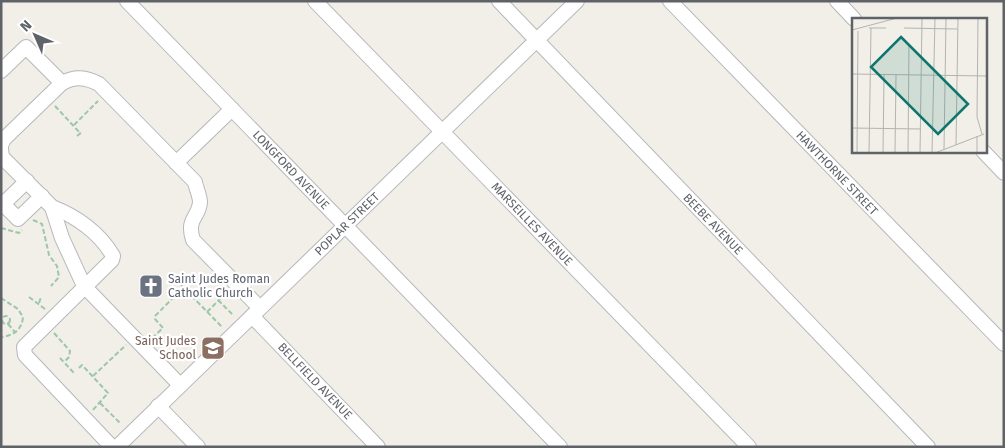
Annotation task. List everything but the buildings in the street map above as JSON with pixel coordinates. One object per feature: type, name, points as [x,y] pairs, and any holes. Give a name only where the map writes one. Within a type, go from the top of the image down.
[{"type":"street","name":"LONGFORD AVENUE","points":[[127,1],[560,447]]},
{"type":"street","name":"MARSEILLES AVENUE","points":[[315,1],[749,447]]},
{"type":"street","name":"BEEBE AVENUE","points":[[499,1],[928,447]]},
{"type":"street","name":"POPLAR STREET","points":[[116,447],[577,1]]},
{"type":"street","name":"HAWTHORNE STREET","points":[[670,1],[1004,344]]},
{"type":"street","points":[[837,1],[853,18]]},
{"type":"street","points":[[1,71],[26,47],[62,83],[2,142],[2,157],[5,166],[27,181],[52,207],[62,238],[84,286],[180,385]]},
{"type":"street","name":"BELLFIELD AVENUE","points":[[62,83],[72,77],[91,80],[99,84],[194,182],[200,202],[192,219],[190,230],[193,240],[378,447]]},
{"type":"street","points":[[176,163],[232,109]]},
{"type":"street","points":[[984,152],[1004,173]]},
{"type":"street","points":[[27,181],[2,205],[18,219],[42,196]]},
{"type":"street","points":[[52,207],[73,215],[113,256],[112,260],[24,347],[25,355],[112,447]]},
{"type":"street","points":[[158,406],[198,447]]},
{"type":"path","points":[[74,125],[102,97]]},
{"type":"path","points":[[51,101],[81,132],[77,136]]},
{"type":"path","points":[[31,221],[37,220],[42,224],[49,255],[56,266],[59,276],[51,286]]},
{"type":"path","points":[[1,228],[19,233],[25,227]]},
{"type":"path","points":[[181,285],[222,327]]},
{"type":"path","points":[[207,312],[233,286]]},
{"type":"path","points":[[149,341],[163,328],[155,319],[155,316],[184,288]]},
{"type":"path","points":[[29,297],[30,300],[39,303],[46,311]]},
{"type":"path","points":[[39,303],[41,297]]},
{"type":"path","points":[[1,298],[11,303],[22,313],[23,321],[15,332],[1,337]]},
{"type":"path","points":[[218,300],[234,316]]},
{"type":"path","points":[[8,324],[15,332]]},
{"type":"path","points":[[50,329],[70,351],[69,357],[64,362]]},
{"type":"path","points":[[93,376],[130,340]]},
{"type":"path","points":[[60,358],[74,373]]},
{"type":"path","points":[[79,368],[82,365],[108,393],[89,414]]},
{"type":"path","points":[[100,403],[121,424]]},
{"type":"place","name":"Saint Judes Roman Catholic Church","points":[[151,286]]},
{"type":"place","name":"Saint Judes School","points":[[213,348]]}]
